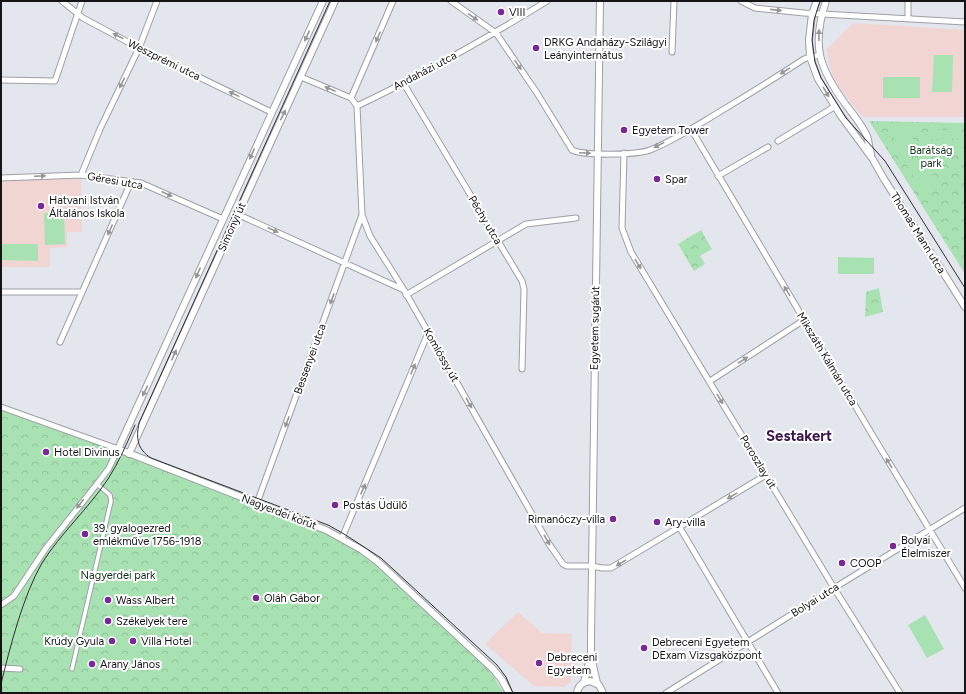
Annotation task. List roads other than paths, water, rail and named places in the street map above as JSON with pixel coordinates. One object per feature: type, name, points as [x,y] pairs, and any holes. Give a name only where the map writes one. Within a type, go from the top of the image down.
[{"type":"street","name":"Weszprémi utca","points":[[62,1],[78,15],[139,48],[271,112]]},
{"type":"street","points":[[1,80],[55,81],[82,1]]},
{"type":"street","points":[[81,175],[100,130],[139,48],[157,1]]},
{"type":"street","name":"Simonyi út","points":[[118,449],[323,1]]},
{"type":"street","name":"Simonyi út","points":[[129,454],[335,1]]},
{"type":"street","points":[[351,98],[393,1]]},
{"type":"street","points":[[451,1],[496,33],[537,93],[572,150],[578,153],[636,153],[649,150],[691,129],[810,57],[820,56]]},
{"type":"street","name":"Andaházi utca","points":[[357,106],[404,84],[496,33],[547,1]]},
{"type":"street","name":"Egyetem sugárút","points":[[597,683],[591,655],[600,1]]},
{"type":"street","points":[[672,52],[674,1]]},
{"type":"street","points":[[741,1],[755,8],[812,14],[965,22]]},
{"type":"street","name":"Thomas Mann utca","points":[[817,1],[812,14],[809,40],[810,57],[818,79],[834,107],[872,158],[965,307]]},
{"type":"street","name":"Thomas Mann utca","points":[[826,1],[819,28],[818,40],[820,56],[826,76],[866,135],[872,158]]},
{"type":"street","points":[[908,1],[908,18]]},
{"type":"street","points":[[301,77],[351,98],[357,106]]},
{"type":"street","name":"Péchy utca","points":[[404,84],[522,281],[524,289],[522,369]]},
{"type":"street","name":"Komlóssy út","points":[[357,106],[362,215],[370,236],[405,292],[563,564],[567,566],[611,568],[680,528],[766,475]]},
{"type":"street","points":[[778,141],[834,107]]},
{"type":"street","name":"Mikszáth Kálmán utca","points":[[691,129],[965,588]]},
{"type":"street","points":[[718,176],[768,147]]},
{"type":"street","name":"Poroszlay út","points":[[624,153],[622,228],[631,252],[834,588],[900,693]]},
{"type":"street","name":"Géresi utca","points":[[1,178],[81,175],[141,183],[223,219]]},
{"type":"street","points":[[60,342],[131,182]]},
{"type":"street","points":[[238,214],[405,292],[526,224],[576,218]]},
{"type":"street","name":"Bessenyei utca","points":[[257,503],[362,215]]},
{"type":"street","points":[[1,292],[82,292]]},
{"type":"street","points":[[710,381],[804,320]]},
{"type":"street","points":[[342,538],[428,333]]},
{"type":"street","name":"Nagyerdei körút","points":[[1,407],[118,449],[326,530],[342,538],[362,550],[397,579],[493,669],[502,680],[509,693]]},
{"type":"street","points":[[1,605],[14,596],[46,548],[109,468],[118,449]]},
{"type":"street","points":[[72,670],[111,501],[110,495],[97,484]]},
{"type":"street","name":"Bolyai utca","points":[[666,693],[965,508]]},
{"type":"street","points":[[680,528],[778,693]]},
{"type":"street","name":"Egyetem sugárút","points":[[584,682],[591,655]]},
{"type":"street","points":[[1,668],[20,669]]},
{"type":"street","points":[[572,693],[578,691],[584,682],[590,681],[597,683],[604,693]]},
{"type":"tram line","points":[[330,1],[139,423],[138,438],[140,447],[146,455],[151,458],[328,525],[381,558],[497,665],[506,677],[513,693]]},
{"type":"tram line","points":[[820,1],[814,20],[812,40],[815,62],[821,78],[846,118],[885,161],[965,288]]},
{"type":"tram line","points":[[1,684],[23,606],[35,576],[49,552],[92,501],[108,479],[135,425]]},
{"type":"place","name":"VIII","points":[[501,12]]},
{"type":"place","name":"DRKG Andaházy-Szilágyi Leányinternátus","points":[[536,48]]},
{"type":"place","name":"Egyetem Tower","points":[[624,130]]},
{"type":"place","name":"Spar","points":[[657,179]]},
{"type":"place","name":"Hatvani István Általános Iskola","points":[[41,206]]},
{"type":"place","name":"Hotel Divinus","points":[[46,452]]},
{"type":"place","name":"Postás Üdülő","points":[[335,505]]},
{"type":"place","name":"Rimanóczy-villa","points":[[613,519]]},
{"type":"place","name":"Ary-villa","points":[[657,522]]},
{"type":"place","name":"39. gyalogezred emlékműve 1756-1918","points":[[85,534]]},
{"type":"place","name":"Bolyai Élelmiszer","points":[[893,546]]},
{"type":"place","name":"COOP","points":[[842,563]]},
{"type":"place","name":"Oláh Gábor","points":[[256,598]]},
{"type":"place","name":"Wass Albert","points":[[108,600]]},
{"type":"place","name":"Székelyek tere","points":[[108,621]]},
{"type":"place","name":"Krúdy Gyula","points":[[112,641]]},
{"type":"place","name":"Villa Hotel","points":[[133,641]]},
{"type":"place","name":"Debreceni Egyetem DExam Vizsgaközpont","points":[[644,648]]},
{"type":"place","name":"Debreceni Egyetem","points":[[539,663]]},
{"type":"place","name":"Arany János","points":[[92,664]]},
{"type":"district","name":"Sestakert","points":[[799,436]]},
{"type":"park label","name":"Barátság park","points":[[931,156]]},
{"type":"park label","name":"Nagyerdei park","points":[[118,575]]}]
